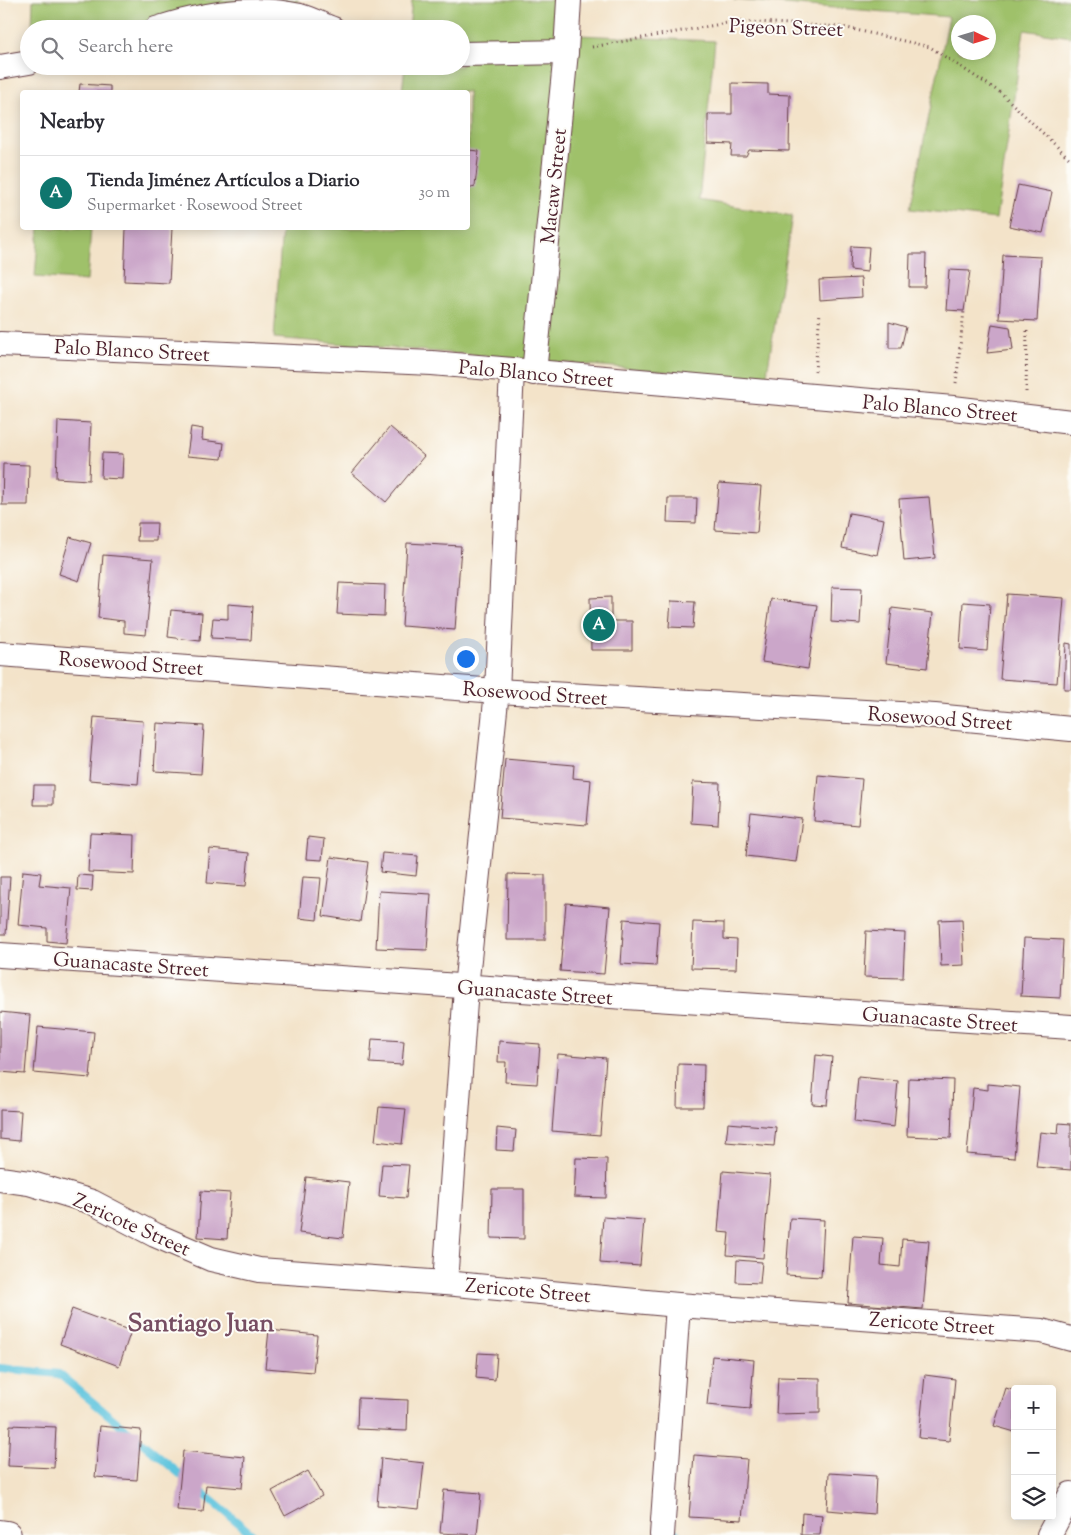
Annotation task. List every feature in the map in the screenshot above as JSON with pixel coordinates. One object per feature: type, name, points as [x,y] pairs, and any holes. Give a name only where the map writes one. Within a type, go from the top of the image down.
[{"type":"street","name":"Macaw Street","points":[[445,1283],[466,988],[497,691],[523,372],[566,52],[569,0]]},
{"type":"street","points":[[184,20],[246,10],[300,16],[310,20]]},
{"type":"street","points":[[470,54],[566,52]]},
{"type":"street","points":[[0,66],[20,63]]},
{"type":"street","name":"Palo Blanco Street","points":[[0,344],[432,363],[953,408],[1071,422]]},
{"type":"street","name":"Rosewood Street","points":[[0,654],[497,691],[935,716],[1071,729]]},
{"type":"street","name":"Guanacaste Street","points":[[0,955],[1071,1028]]},
{"type":"street","name":"Zericote Street","points":[[0,1179],[29,1183],[92,1202],[155,1235],[211,1259],[259,1270],[445,1283],[678,1305],[1042,1331],[1071,1339]]},
{"type":"street","points":[[662,1535],[678,1305]]},
{"type":"street","points":[[1049,1535],[1071,1494]]},
{"type":"street","points":[[0,1534],[7,1535]]},
{"type":"path","name":"Pigeon Street","points":[[566,52],[738,21],[843,26],[930,48],[1001,93],[1071,160]]},
{"type":"path","points":[[953,408],[964,311]]},
{"type":"path","points":[[813,397],[820,312]]},
{"type":"path","points":[[1026,416],[1027,328]]},
{"type":"green space","points":[[33,0],[298,0],[297,5],[193,20],[32,20]]},
{"type":"green space","points":[[412,0],[559,0],[555,34],[715,41],[699,200],[792,216],[766,380],[274,338],[282,230],[470,230],[470,90],[402,90],[404,75],[470,75],[470,20],[410,20]]},
{"type":"green space","points":[[734,0],[1071,0],[1071,37],[1024,30],[996,219],[910,209],[949,17]]},
{"type":"green space","points":[[39,230],[91,230],[87,281],[35,277]]},
{"type":"building","points":[[732,83],[768,84],[768,94],[790,95],[789,151],[749,150],[746,156],[731,156],[732,144],[708,143],[708,114],[732,114]]},
{"type":"building","points":[[80,84],[110,86],[110,90],[79,90]]},
{"type":"building","points":[[470,150],[479,151],[475,186],[470,187]]},
{"type":"building","points":[[1018,185],[1052,192],[1043,233],[1009,226]]},
{"type":"building","points":[[126,230],[172,230],[169,283],[124,281]]},
{"type":"building","points":[[851,246],[869,247],[867,272],[850,270]]},
{"type":"building","points":[[910,254],[926,254],[925,287],[909,287]]},
{"type":"building","points":[[1003,255],[1041,257],[1037,321],[999,319]]},
{"type":"building","points":[[949,270],[970,271],[964,311],[946,310]]},
{"type":"building","points":[[861,278],[862,297],[820,300],[819,280]]},
{"type":"building","points":[[889,322],[906,327],[901,348],[889,348]]},
{"type":"building","points":[[992,324],[1010,327],[1013,350],[987,353]]},
{"type":"building","points":[[58,421],[91,423],[89,480],[56,478]]},
{"type":"building","points":[[191,427],[203,429],[202,440],[224,443],[222,459],[187,456]]},
{"type":"building","points":[[390,427],[424,456],[386,502],[352,473]]},
{"type":"building","points":[[102,453],[123,454],[122,479],[101,478]]},
{"type":"building","points":[[3,464],[29,465],[28,505],[2,505]]},
{"type":"building","points":[[719,483],[761,486],[757,533],[715,530]]},
{"type":"building","points":[[929,497],[935,558],[904,561],[899,499]]},
{"type":"building","points":[[668,498],[697,498],[696,523],[667,522]]},
{"type":"building","points":[[849,513],[884,519],[877,555],[842,548]]},
{"type":"building","points":[[138,523],[157,523],[156,541],[137,541]]},
{"type":"building","points":[[70,537],[91,543],[79,581],[59,574]]},
{"type":"building","points":[[407,543],[461,546],[455,630],[402,626]]},
{"type":"building","points":[[103,555],[153,559],[146,635],[124,633],[124,621],[98,618]]},
{"type":"building","points":[[339,583],[385,585],[384,616],[337,614]]},
{"type":"building","points":[[832,587],[862,588],[860,624],[831,622]]},
{"type":"building","points":[[1007,594],[1064,598],[1057,683],[1000,679]]},
{"type":"building","points":[[611,597],[611,621],[632,621],[632,650],[591,650],[590,598]]},
{"type":"building","points":[[771,599],[817,605],[808,669],[762,662]]},
{"type":"building","points":[[671,601],[695,602],[693,628],[669,627]]},
{"type":"building","points":[[963,602],[990,604],[987,651],[960,649]]},
{"type":"building","points":[[228,604],[253,606],[251,640],[211,638],[213,618],[228,619]]},
{"type":"building","points":[[892,608],[933,613],[927,668],[886,663]]},
{"type":"building","points":[[171,610],[202,613],[200,641],[168,637]]},
{"type":"building","points":[[1066,643],[1071,644],[1071,689],[1064,689]]},
{"type":"building","points":[[94,717],[143,721],[138,784],[89,780]]},
{"type":"building","points":[[157,723],[204,726],[201,774],[154,771]]},
{"type":"building","points":[[505,759],[574,765],[573,778],[591,780],[587,825],[500,818]]},
{"type":"building","points":[[818,775],[862,779],[858,825],[814,821]]},
{"type":"building","points":[[693,782],[720,783],[718,825],[691,823]]},
{"type":"building","points":[[34,785],[53,785],[53,805],[33,805]]},
{"type":"building","points":[[751,813],[802,819],[796,862],[746,856]]},
{"type":"building","points":[[90,833],[135,835],[134,874],[88,872]]},
{"type":"building","points":[[308,837],[324,839],[322,860],[306,859]]},
{"type":"building","points":[[210,849],[249,853],[246,886],[207,883]]},
{"type":"building","points":[[382,853],[418,856],[416,876],[380,872]]},
{"type":"building","points":[[331,857],[368,862],[360,922],[323,916]]},
{"type":"building","points":[[23,871],[41,873],[39,885],[71,888],[66,943],[47,941],[47,928],[18,925]]},
{"type":"building","points":[[508,874],[545,875],[545,940],[507,940]]},
{"type":"building","points":[[78,875],[93,876],[92,891],[77,890]]},
{"type":"building","points":[[0,877],[10,877],[6,934],[0,934]]},
{"type":"building","points":[[303,877],[321,878],[317,920],[299,918]]},
{"type":"building","points":[[379,891],[431,894],[427,950],[376,948]]},
{"type":"building","points":[[566,903],[610,907],[604,974],[560,971]]},
{"type":"building","points":[[624,919],[659,922],[656,966],[621,964]]},
{"type":"building","points":[[962,919],[964,965],[941,966],[939,920]]},
{"type":"building","points":[[693,922],[724,923],[724,939],[737,940],[736,969],[691,968]]},
{"type":"building","points":[[866,931],[905,933],[903,978],[864,977]]},
{"type":"building","points":[[1024,938],[1063,940],[1060,998],[1021,996]]},
{"type":"building","points":[[0,1012],[30,1015],[25,1074],[0,1072]]},
{"type":"building","points":[[38,1027],[94,1032],[90,1078],[34,1073]]},
{"type":"building","points":[[372,1039],[404,1041],[402,1065],[370,1063]]},
{"type":"building","points":[[499,1041],[540,1044],[537,1084],[505,1082],[506,1062],[498,1062]]},
{"type":"building","points":[[558,1054],[606,1058],[600,1135],[552,1131]]},
{"type":"building","points":[[816,1055],[832,1057],[827,1105],[812,1104]]},
{"type":"building","points":[[678,1064],[704,1065],[703,1107],[677,1107]]},
{"type":"building","points":[[858,1077],[898,1081],[894,1127],[854,1122]]},
{"type":"building","points":[[909,1078],[953,1080],[951,1138],[907,1136]]},
{"type":"building","points":[[988,1084],[1020,1087],[1014,1158],[967,1154],[973,1088],[988,1090]]},
{"type":"building","points":[[379,1107],[406,1109],[402,1144],[375,1141]]},
{"type":"building","points":[[0,1110],[21,1111],[19,1141],[0,1139]]},
{"type":"building","points":[[728,1123],[776,1127],[774,1146],[726,1142]]},
{"type":"building","points":[[1059,1123],[1071,1124],[1071,1170],[1036,1167],[1040,1132],[1058,1134]]},
{"type":"building","points":[[497,1128],[516,1130],[514,1151],[496,1150]]},
{"type":"building","points":[[576,1158],[607,1159],[606,1198],[574,1197]]},
{"type":"building","points":[[382,1164],[409,1165],[406,1198],[379,1196]]},
{"type":"building","points":[[723,1171],[770,1175],[763,1258],[727,1255],[729,1233],[718,1232]]},
{"type":"building","points":[[306,1177],[349,1182],[343,1238],[299,1233]]},
{"type":"building","points":[[492,1189],[524,1189],[524,1239],[491,1238]]},
{"type":"building","points":[[201,1191],[230,1193],[227,1239],[198,1237]]},
{"type":"building","points":[[603,1217],[644,1220],[640,1266],[600,1263]]},
{"type":"building","points":[[790,1218],[824,1220],[821,1277],[786,1275]]},
{"type":"building","points":[[853,1236],[883,1238],[881,1265],[900,1267],[902,1239],[929,1241],[923,1309],[848,1303]]},
{"type":"building","points":[[737,1260],[762,1262],[760,1283],[736,1282]]},
{"type":"building","points":[[72,1309],[131,1331],[119,1366],[60,1344]]},
{"type":"building","points":[[269,1330],[317,1335],[313,1372],[265,1368]]},
{"type":"building","points":[[478,1353],[497,1354],[495,1380],[476,1378]]},
{"type":"building","points":[[712,1356],[754,1360],[750,1409],[707,1405]]},
{"type":"building","points":[[925,1375],[955,1379],[949,1441],[919,1438]]},
{"type":"building","points":[[778,1377],[820,1378],[820,1413],[776,1414]]},
{"type":"building","points":[[1006,1388],[1011,1390],[1011,1431],[994,1426]]},
{"type":"building","points":[[358,1398],[408,1400],[407,1431],[357,1429]]},
{"type":"building","points":[[10,1425],[56,1427],[54,1468],[8,1466]]},
{"type":"building","points":[[100,1426],[141,1430],[137,1480],[95,1477]]},
{"type":"building","points":[[183,1451],[245,1457],[242,1488],[206,1485],[203,1512],[177,1510]]},
{"type":"building","points":[[694,1455],[747,1459],[742,1520],[689,1517]]},
{"type":"building","points":[[381,1458],[424,1463],[419,1509],[377,1505]]},
{"type":"building","points":[[308,1471],[322,1496],[285,1516],[272,1491]]},
{"type":"building","points":[[829,1473],[876,1476],[874,1514],[827,1510]]},
{"type":"building","points":[[444,1490],[481,1493],[477,1535],[440,1533]]},
{"type":"building","points":[[802,1513],[822,1515],[820,1535],[801,1535]]},
{"type":"waterway","points":[[0,1368],[59,1374],[187,1480]]},
{"type":"waterway","points":[[198,1489],[253,1535]]},
{"type":"place","name":"Tienda Jiménez Artículos a Diario","points":[[599,625]]},
{"type":"district","name":"Santiago Juan","points":[[201,1322]]}]
